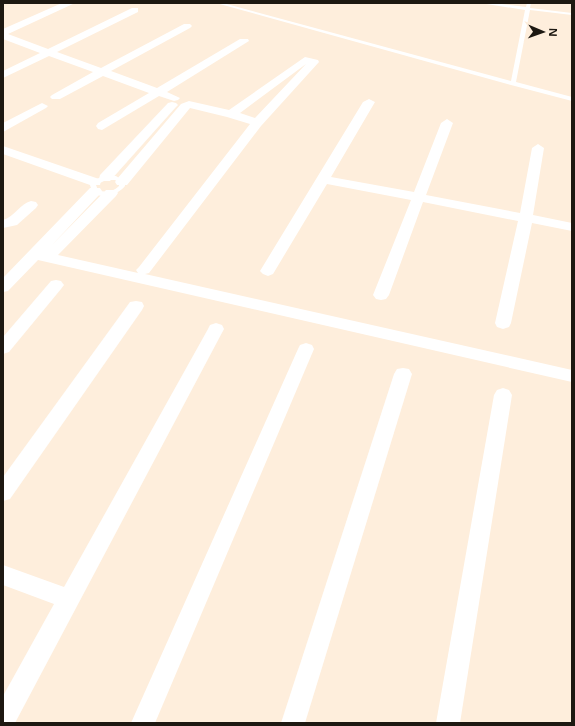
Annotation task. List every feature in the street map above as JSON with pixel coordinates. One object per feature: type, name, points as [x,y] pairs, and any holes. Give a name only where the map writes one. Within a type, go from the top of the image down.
[{"type":"street","points":[[3,34],[70,3]]},
{"type":"street","points":[[3,75],[135,10]]},
{"type":"street","points":[[56,97],[187,26]]},
{"type":"street","points":[[3,34],[159,93],[173,101],[178,107],[187,105],[231,114],[258,123]]},
{"type":"street","points":[[102,126],[244,41]]},
{"type":"street","points":[[144,270],[258,123],[314,62],[305,60],[231,114]]},
{"type":"street","points":[[40,256],[98,184],[173,101]]},
{"type":"street","points":[[268,271],[369,102]]},
{"type":"street","points":[[122,182],[187,105]]},
{"type":"street","points":[[3,128],[42,106]]},
{"type":"street","points":[[381,295],[447,124]]},
{"type":"street","points":[[4,148],[98,184]]},
{"type":"street","points":[[503,323],[526,218],[538,148]]},
{"type":"street","points":[[323,179],[572,227]]},
{"type":"street","points":[[3,287],[111,193]]},
{"type":"street","points":[[3,224],[12,222],[31,205]]},
{"type":"street","points":[[40,256],[572,376]]},
{"type":"street","points":[[3,348],[56,285]]},
{"type":"street","points":[[3,493],[136,306]]},
{"type":"street","points":[[3,720],[216,328]]},
{"type":"street","points":[[143,723],[306,349]]},
{"type":"street","points":[[293,723],[403,374]]},
{"type":"street","points":[[448,723],[503,395]]},
{"type":"street","points":[[3,575],[68,600]]},
{"type":"lane","points":[[218,3],[572,99]]},
{"type":"lane","points":[[482,3],[529,6],[572,14]]},
{"type":"lane","points":[[513,84],[529,6]]},
{"type":"lane","points":[[116,178],[122,182],[120,189],[111,193],[98,184],[116,178]]}]
